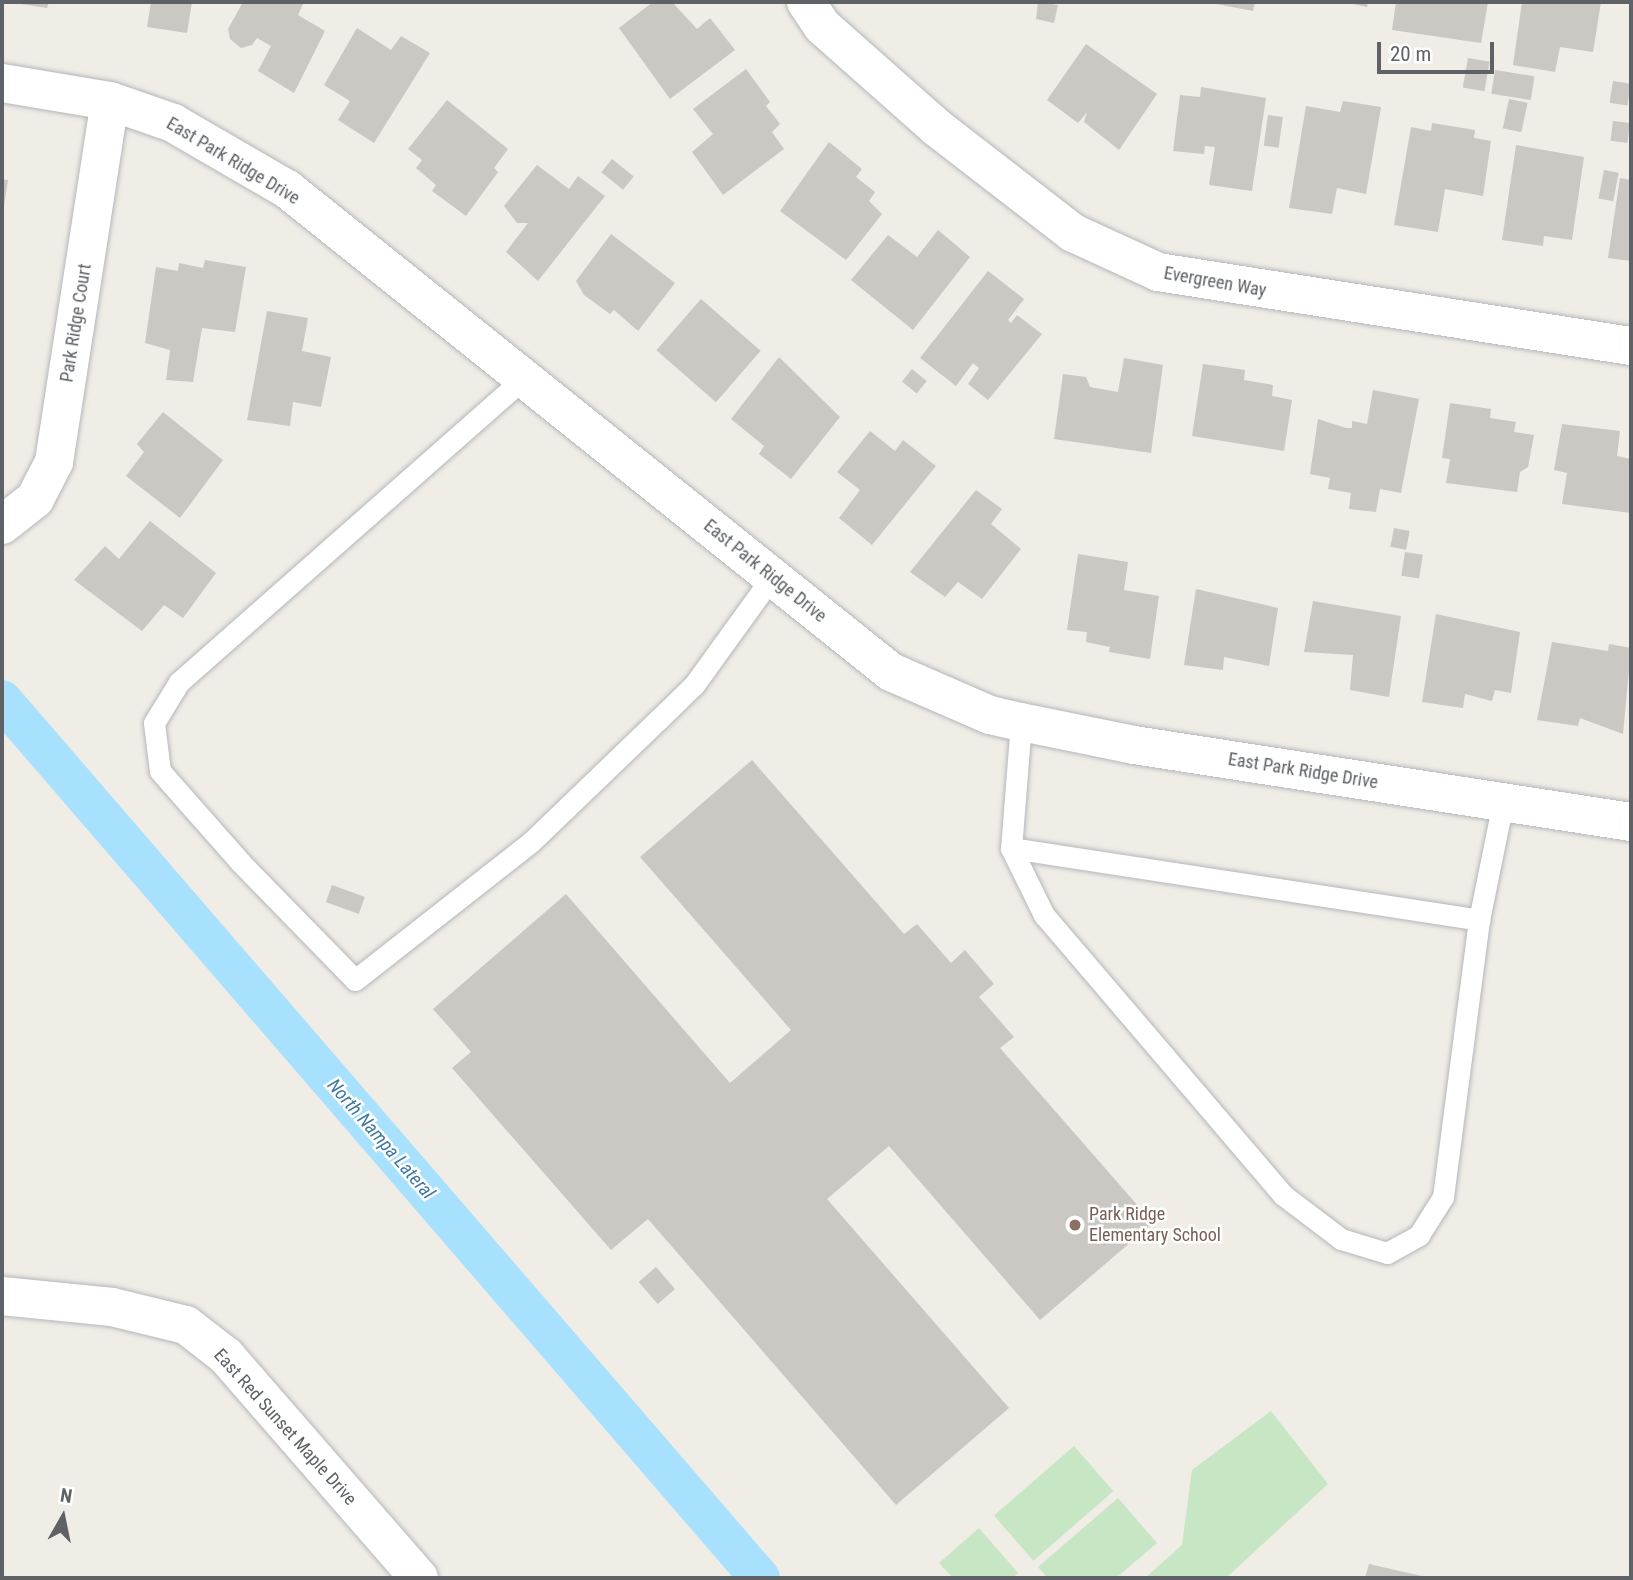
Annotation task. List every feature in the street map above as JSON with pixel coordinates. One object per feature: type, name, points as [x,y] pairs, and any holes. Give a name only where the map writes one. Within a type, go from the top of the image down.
[{"type":"street","name":"Evergreen Way","points":[[806,2],[822,26],[936,127],[1073,233],[1158,272],[1631,346]]},
{"type":"street","name":"East Park Ridge Drive","points":[[2,83],[110,101],[173,123],[287,189],[526,377],[891,672],[990,715],[1021,722],[1147,747],[1631,822]]},
{"type":"street","name":"Park Ridge Court","points":[[2,525],[35,499],[54,462],[110,101]]},
{"type":"street","name":"East Red Sunset Maple Drive","points":[[2,1296],[112,1307],[186,1325],[226,1356],[419,1578]]},
{"type":"lane","points":[[526,377],[179,682],[154,723],[160,771],[241,863],[355,980],[531,842],[694,685],[772,577]]},
{"type":"lane","points":[[1021,722],[1011,848],[1044,915],[1283,1195],[1341,1239],[1387,1253],[1419,1235],[1443,1197],[1479,920],[1503,802]]},
{"type":"lane","points":[[1011,848],[1479,920]]},
{"type":"green space","points":[[1271,1411],[1328,1484],[1226,1578],[1145,1578],[1182,1545],[1192,1470]]},
{"type":"green space","points":[[1074,1446],[1113,1491],[1033,1561],[994,1516]]},
{"type":"green space","points":[[1118,1498],[1157,1543],[1116,1578],[1048,1578],[1038,1567]]},
{"type":"green space","points":[[979,1528],[1018,1573],[1012,1578],[953,1578],[939,1563]]},
{"type":"building","points":[[8,2],[49,2],[47,8]]},
{"type":"building","points":[[151,2],[192,2],[187,33],[147,27]]},
{"type":"building","points":[[243,2],[304,2],[298,15],[325,31],[294,93],[258,71],[271,46],[257,38],[252,45],[241,48],[230,39],[228,29]]},
{"type":"building","points":[[653,2],[672,2],[697,29],[710,18],[735,50],[670,99],[619,28]]},
{"type":"building","points":[[1038,2],[1058,5],[1054,23],[1036,19]]},
{"type":"building","points":[[1206,2],[1255,2],[1253,11]]},
{"type":"building","points":[[1343,2],[1368,2],[1367,7]]},
{"type":"building","points":[[1396,2],[1488,2],[1481,43],[1392,30]]},
{"type":"building","points":[[1522,2],[1601,2],[1593,52],[1560,47],[1555,72],[1513,65]]},
{"type":"building","points":[[357,28],[391,50],[401,36],[430,53],[374,143],[338,120],[350,101],[324,85]]},
{"type":"building","points":[[1086,44],[1157,94],[1119,150],[1084,122],[1087,112],[1078,123],[1047,100]]},
{"type":"building","points":[[1468,58],[1490,62],[1484,91],[1463,88]]},
{"type":"building","points":[[746,69],[770,102],[766,106],[780,124],[772,132],[784,149],[723,195],[692,152],[713,134],[693,109]]},
{"type":"building","points":[[1495,70],[1535,76],[1531,100],[1491,94]]},
{"type":"building","points":[[1613,81],[1631,84],[1627,106],[1610,103]]},
{"type":"building","points":[[1201,87],[1266,98],[1252,191],[1209,185],[1215,147],[1205,146],[1204,154],[1173,151],[1180,95],[1200,97]]},
{"type":"building","points":[[1509,99],[1528,103],[1521,132],[1503,128]]},
{"type":"building","points":[[447,100],[508,149],[494,168],[498,172],[466,216],[432,191],[436,185],[416,168],[422,160],[408,149]]},
{"type":"building","points":[[1343,101],[1381,107],[1366,194],[1337,188],[1332,214],[1289,208],[1306,106],[1340,112]]},
{"type":"building","points":[[1268,115],[1283,117],[1279,148],[1264,146]]},
{"type":"building","points":[[1613,121],[1630,123],[1627,143],[1611,141]]},
{"type":"building","points":[[1432,123],[1475,130],[1474,138],[1491,141],[1483,196],[1445,189],[1438,232],[1394,225],[1411,127],[1431,131]]},
{"type":"building","points":[[829,142],[862,169],[856,177],[875,192],[869,201],[882,214],[846,260],[780,211]]},
{"type":"building","points":[[1516,145],[1584,157],[1572,240],[1544,236],[1543,246],[1502,240]]},
{"type":"building","points":[[612,159],[634,177],[623,190],[601,172]]},
{"type":"building","points":[[537,165],[569,189],[578,176],[605,196],[538,281],[506,252],[528,223],[517,223],[504,206]]},
{"type":"building","points":[[1604,170],[1619,173],[1613,201],[1598,198]]},
{"type":"building","points":[[1620,178],[1631,180],[1631,261],[1608,258]]},
{"type":"building","points":[[2,179],[8,180],[3,212],[2,211]]},
{"type":"building","points":[[938,230],[970,257],[913,330],[851,280],[888,235],[917,257]]},
{"type":"building","points":[[611,234],[675,283],[638,331],[614,310],[610,314],[584,295],[576,281]]},
{"type":"building","points":[[205,260],[246,267],[235,332],[202,328],[193,382],[166,380],[170,350],[145,343],[156,267],[178,271],[179,263],[203,268]]},
{"type":"building","points":[[988,271],[1024,299],[1008,320],[1011,323],[1017,315],[1042,334],[988,400],[968,384],[979,368],[973,363],[956,386],[920,358]]},
{"type":"building","points":[[701,299],[761,351],[716,402],[656,350]]},
{"type":"building","points":[[267,311],[308,318],[302,351],[331,357],[321,407],[293,402],[290,426],[247,420]]},
{"type":"building","points":[[779,357],[840,417],[791,479],[759,454],[764,446],[731,419]]},
{"type":"building","points":[[1124,358],[1163,365],[1151,453],[1054,439],[1063,374],[1086,377],[1090,387],[1118,392]]},
{"type":"building","points":[[1203,364],[1245,370],[1244,380],[1273,385],[1272,396],[1292,400],[1284,451],[1192,436]]},
{"type":"building","points":[[912,369],[927,381],[917,393],[902,381]]},
{"type":"building","points":[[1373,390],[1419,399],[1401,493],[1380,489],[1376,512],[1349,509],[1351,493],[1328,489],[1330,478],[1310,474],[1318,419],[1346,428],[1352,428],[1352,421],[1367,424]]},
{"type":"building","points":[[1450,403],[1491,409],[1490,418],[1516,422],[1514,432],[1534,435],[1528,467],[1520,472],[1517,492],[1446,483],[1450,459],[1442,458]]},
{"type":"building","points":[[163,412],[223,460],[180,518],[126,476],[144,452],[137,444]]},
{"type":"building","points":[[1562,424],[1620,431],[1617,456],[1631,459],[1631,513],[1562,504],[1567,473],[1554,470]]},
{"type":"building","points":[[870,431],[895,451],[903,440],[936,466],[872,545],[839,518],[860,490],[837,472]]},
{"type":"building","points":[[976,490],[1002,509],[991,524],[1021,549],[982,599],[958,582],[945,597],[910,572]]},
{"type":"building","points":[[150,521],[216,573],[183,618],[164,605],[142,631],[74,580],[105,546],[119,559]]},
{"type":"building","points":[[1394,528],[1410,531],[1406,550],[1390,547]]},
{"type":"building","points":[[1405,552],[1423,555],[1419,579],[1401,576]]},
{"type":"building","points":[[1078,554],[1128,562],[1124,590],[1159,596],[1150,659],[1109,652],[1110,647],[1086,642],[1087,632],[1067,630]]},
{"type":"building","points":[[1196,589],[1278,608],[1269,666],[1224,657],[1223,670],[1184,665]]},
{"type":"building","points":[[1313,601],[1401,616],[1389,697],[1350,690],[1353,655],[1304,652]]},
{"type":"building","points":[[1436,614],[1520,632],[1511,693],[1495,690],[1492,701],[1465,694],[1463,708],[1422,702]]},
{"type":"building","points":[[1552,642],[1608,651],[1609,644],[1631,648],[1623,734],[1580,718],[1578,726],[1537,720]]},
{"type":"building","points":[[752,760],[904,934],[917,924],[951,963],[965,950],[994,984],[979,997],[1014,1037],[1000,1048],[1153,1223],[1040,1320],[889,1146],[827,1199],[1009,1408],[896,1505],[648,1219],[611,1250],[452,1068],[471,1052],[433,1009],[566,894],[730,1083],[791,1030],[640,857]]},
{"type":"building","points":[[332,885],[365,897],[359,914],[326,902]]},
{"type":"building","points":[[656,1267],[675,1289],[658,1304],[639,1282]]},
{"type":"building","points":[[1369,1564],[1426,1577],[1426,1578],[1365,1578]]},
{"type":"waterway","name":"North Nampa Lateral","points":[[2,700],[760,1578]]},
{"type":"place","name":"Park Ridge Elementary School","points":[[1075,1225]]}]
